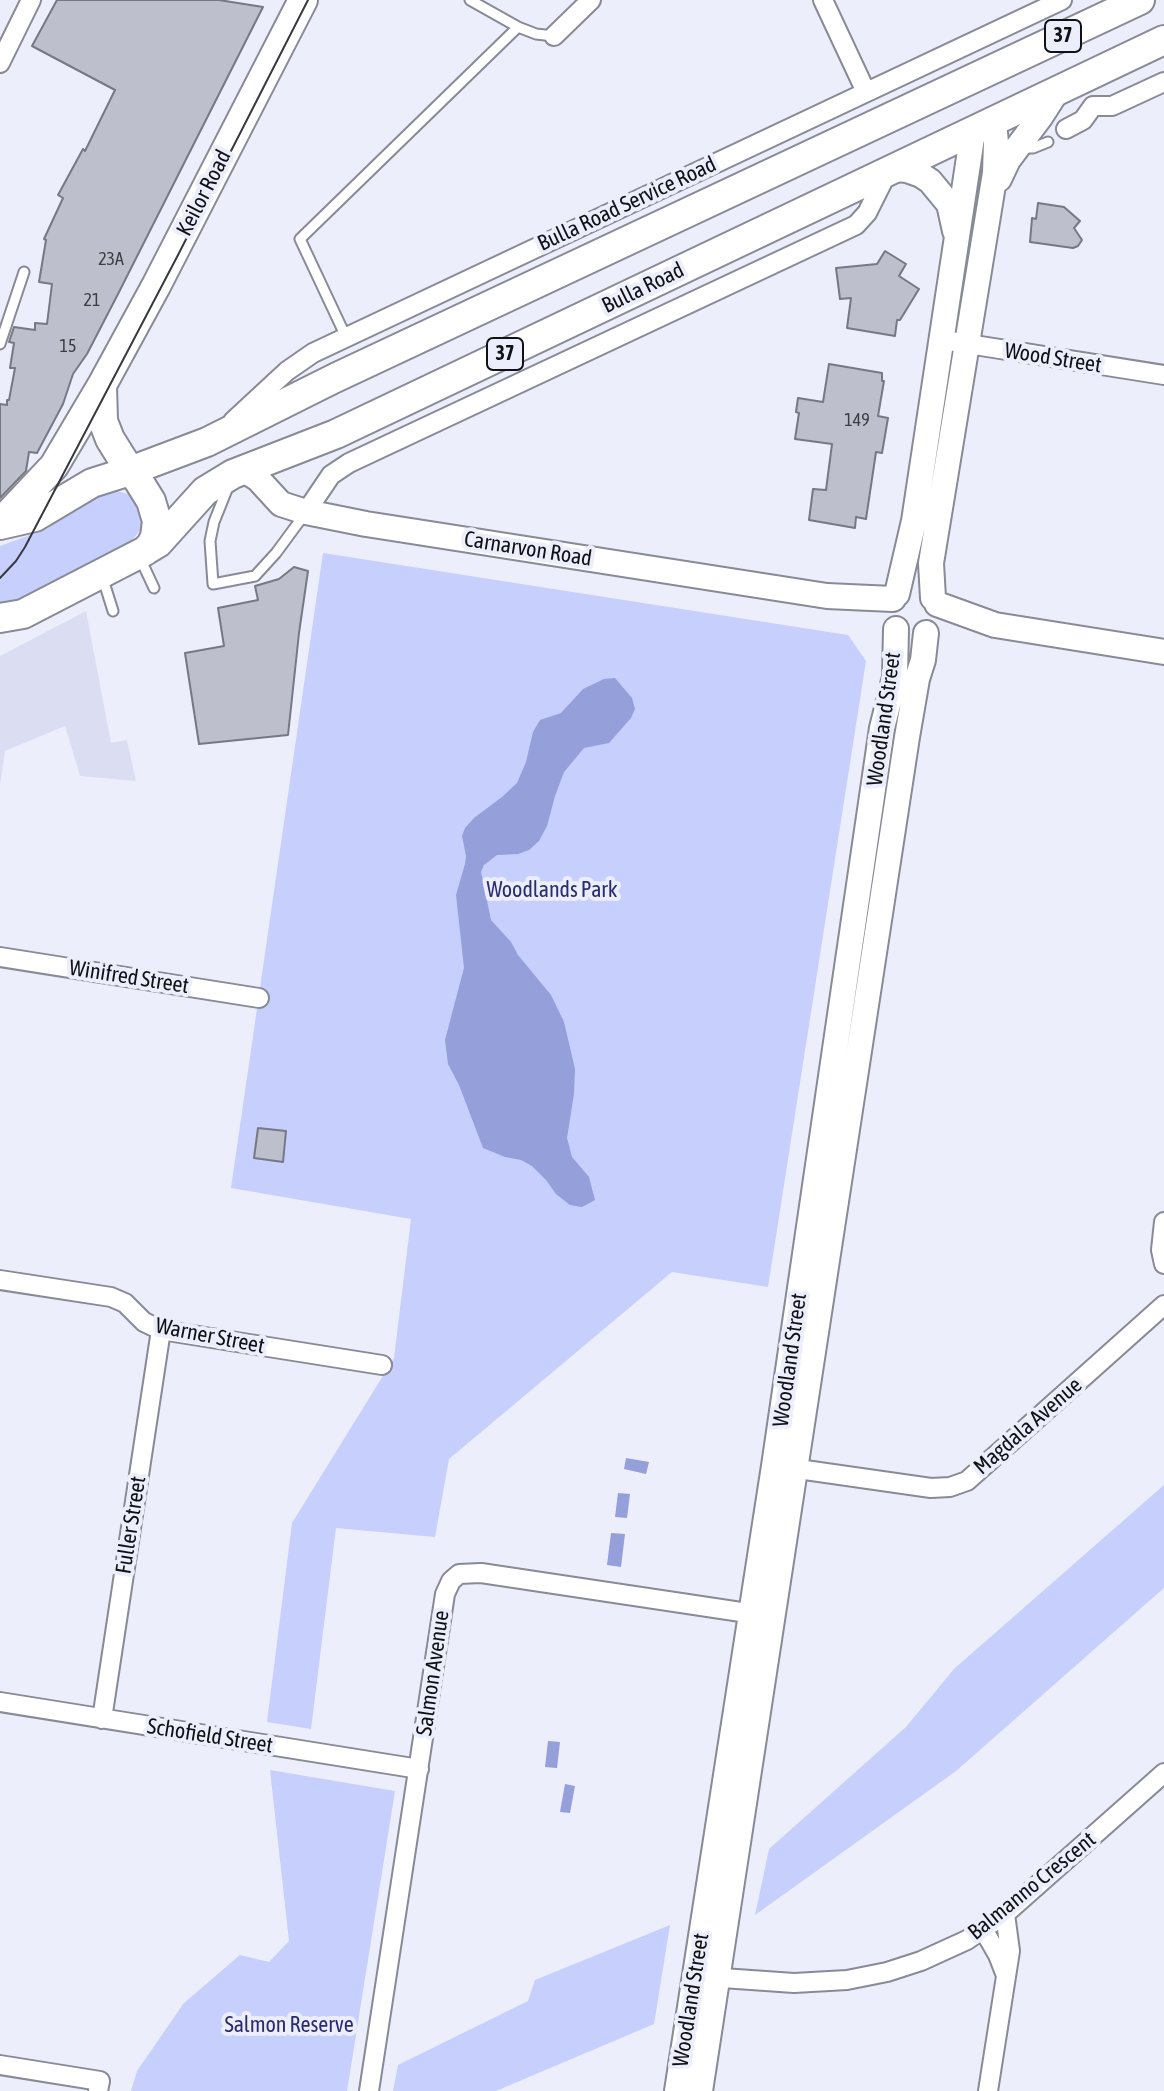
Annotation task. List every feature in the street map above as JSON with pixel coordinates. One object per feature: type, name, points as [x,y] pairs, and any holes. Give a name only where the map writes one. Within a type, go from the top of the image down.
[{"type":"main road","name":"Keilor Road","points":[[0,524],[54,466],[102,385],[303,0]]},
{"type":"main road","name":"37","points":[[0,524],[35,517],[92,483],[168,458],[213,439],[335,378],[1140,0]]},
{"type":"main road","name":"Bulla Road","points":[[138,555],[158,543],[200,495],[239,472],[336,434],[1164,40]]},
{"type":"main road","points":[[984,126],[985,73]]},
{"type":"main road","points":[[991,197],[1005,166],[1057,91]]},
{"type":"main road","name":"Woodland Street","points":[[677,2091],[706,1976],[785,1467],[885,885],[917,679],[932,616],[931,563],[997,153],[984,126]]},
{"type":"main road","name":"Woodland Street","points":[[785,1467],[860,882],[882,728],[895,677],[894,610],[914,521],[957,246],[984,126]]},
{"type":"main road","points":[[888,171],[912,171],[936,187],[953,214],[957,246]]},
{"type":"main road","points":[[102,385],[103,421],[110,439],[151,501],[157,521],[151,545],[138,555]]},
{"type":"main road","name":"Carnarvon Road","points":[[239,472],[262,482],[277,501],[306,512],[827,596],[894,610]]},
{"type":"main road","name":"37","points":[[8,620],[138,555]]},
{"type":"main road","points":[[912,588],[928,592],[932,616],[910,636],[894,610],[912,588]]},
{"type":"main road","points":[[932,616],[1164,652]]},
{"type":"main road","points":[[860,882],[885,885]]},
{"type":"main road","name":"Woodland Street","points":[[700,2091],[706,1976]]},
{"type":"street","points":[[0,63],[31,0]]},
{"type":"street","points":[[554,36],[591,0]]},
{"type":"street","points":[[823,0],[866,92]]},
{"type":"street","name":"Bulla Road Service Road","points":[[213,439],[287,371],[313,353],[1062,0]]},
{"type":"street","points":[[1057,91],[1077,103],[1112,106],[1164,82]]},
{"type":"street","points":[[1066,129],[1083,120],[1093,106]]},
{"type":"street","points":[[306,512],[331,475],[349,463],[856,225],[867,213],[888,171]]},
{"type":"street","name":"Wood Street","points":[[943,340],[1164,375]]},
{"type":"street","name":"Winifred Street","points":[[0,957],[259,998]]},
{"type":"street","points":[[1164,1222],[1161,1250],[1164,1264]]},
{"type":"street","name":"Warner Street","points":[[0,1280],[111,1297],[125,1303],[144,1322],[161,1330],[382,1365]]},
{"type":"street","name":"Magdala Avenue","points":[[785,1467],[931,1488],[950,1487],[967,1481],[1164,1305]]},
{"type":"street","name":"Fuller Street","points":[[102,1719],[161,1330]]},
{"type":"street","name":"Salmon Avenue","points":[[369,2091],[445,1594],[451,1581],[459,1574],[481,1573],[762,1615]]},
{"type":"street","name":"Schofield Street","points":[[0,1702],[419,1769]]},
{"type":"street","name":"Balmanno Crescent","points":[[706,1976],[794,1983],[847,1980],[921,1961],[967,1940],[1005,1914],[1164,1773]]},
{"type":"street","points":[[988,2091],[1010,1951],[1005,1914]]},
{"type":"street","points":[[983,1929],[1006,1976]]},
{"type":"street","points":[[0,2065],[99,2086]]},
{"type":"lane","points":[[470,0],[518,27],[536,34],[554,36]]},
{"type":"lane","points":[[346,337],[300,239],[518,27]]},
{"type":"lane","points":[[1017,148],[1033,148],[1048,142]]},
{"type":"lane","points":[[0,344],[24,272]]},
{"type":"lane","points":[[239,472],[222,499],[210,541],[213,584],[255,576],[306,512]]},
{"type":"lane","points":[[138,555],[154,588]]},
{"type":"lane","points":[[102,574],[113,611]]},
{"type":"shaded area","points":[[86,611],[111,743],[127,740],[136,781],[80,776],[65,726],[5,751],[0,785],[0,656]]},
{"type":"shaded area","points":[[615,678],[632,698],[635,709],[631,718],[609,743],[584,748],[564,772],[547,826],[539,841],[518,854],[497,855],[484,865],[481,872],[491,920],[551,995],[564,1022],[575,1069],[567,1138],[572,1157],[589,1177],[595,1200],[582,1207],[570,1205],[556,1194],[532,1166],[483,1148],[448,1064],[445,1040],[464,968],[456,895],[465,864],[462,836],[465,828],[517,783],[533,732],[540,720],[561,713],[583,689],[604,679]]},
{"type":"shaded area","points":[[626,1458],[649,1462],[646,1474],[624,1469]]},
{"type":"shaded area","points":[[618,1493],[630,1494],[627,1518],[615,1517]]},
{"type":"shaded area","points":[[611,1533],[625,1534],[621,1567],[607,1565]]},
{"type":"shaded area","points":[[548,1741],[560,1742],[557,1768],[545,1767]]},
{"type":"shaded area","points":[[565,1784],[575,1786],[570,1813],[560,1812]]},
{"type":"green space","points":[[105,491],[128,494],[136,501],[141,512],[142,528],[130,543],[0,608],[0,546],[47,529]]},
{"type":"green space","name":"Woodlands Park","points":[[323,553],[848,635],[866,661],[768,1287],[672,1272],[449,1459],[435,1537],[336,1528],[311,1729],[267,1722],[292,1523],[394,1358],[411,1219],[231,1188]]},
{"type":"green space","points":[[1164,1485],[1164,1588],[956,1771],[755,1915],[769,1849],[906,1727],[954,1669]]},
{"type":"green space","name":"Salmon Reserve","points":[[270,1770],[395,1791],[347,2091],[131,2091],[137,2071],[184,2003],[240,1955],[269,1962],[289,1941]]},
{"type":"green space","points":[[670,1925],[654,2024],[496,2091],[393,2091],[398,2065],[528,2001],[535,1980]]},
{"type":"building","points":[[57,0],[219,0],[263,7],[87,354],[73,374],[63,404],[37,453],[29,452],[26,471],[0,498],[0,404],[7,405],[15,368],[10,368],[14,343],[9,342],[14,327],[35,330],[35,323],[47,324],[52,284],[39,282],[44,239],[63,198],[58,195],[83,149],[85,151],[115,90],[32,46]]},
{"type":"building","points":[[1038,203],[1064,207],[1080,221],[1074,228],[1082,240],[1078,246],[1073,248],[1030,242],[1032,218],[1036,219]]},
{"type":"building","points":[[885,251],[906,264],[899,276],[919,289],[900,320],[897,320],[895,336],[847,328],[851,298],[840,299],[836,268],[877,264]]},
{"type":"building","points":[[829,364],[882,373],[884,381],[878,416],[888,418],[882,453],[876,452],[866,519],[856,517],[855,528],[809,520],[813,489],[826,490],[832,444],[795,439],[798,398],[823,402]]},
{"type":"building","points":[[294,567],[308,571],[288,735],[199,744],[185,653],[224,646],[218,608],[258,600],[255,586],[279,579]]},
{"type":"building","points":[[258,1128],[286,1131],[283,1162],[254,1158]]},
{"type":"tram line","points":[[0,578],[25,547],[308,0]]}]
